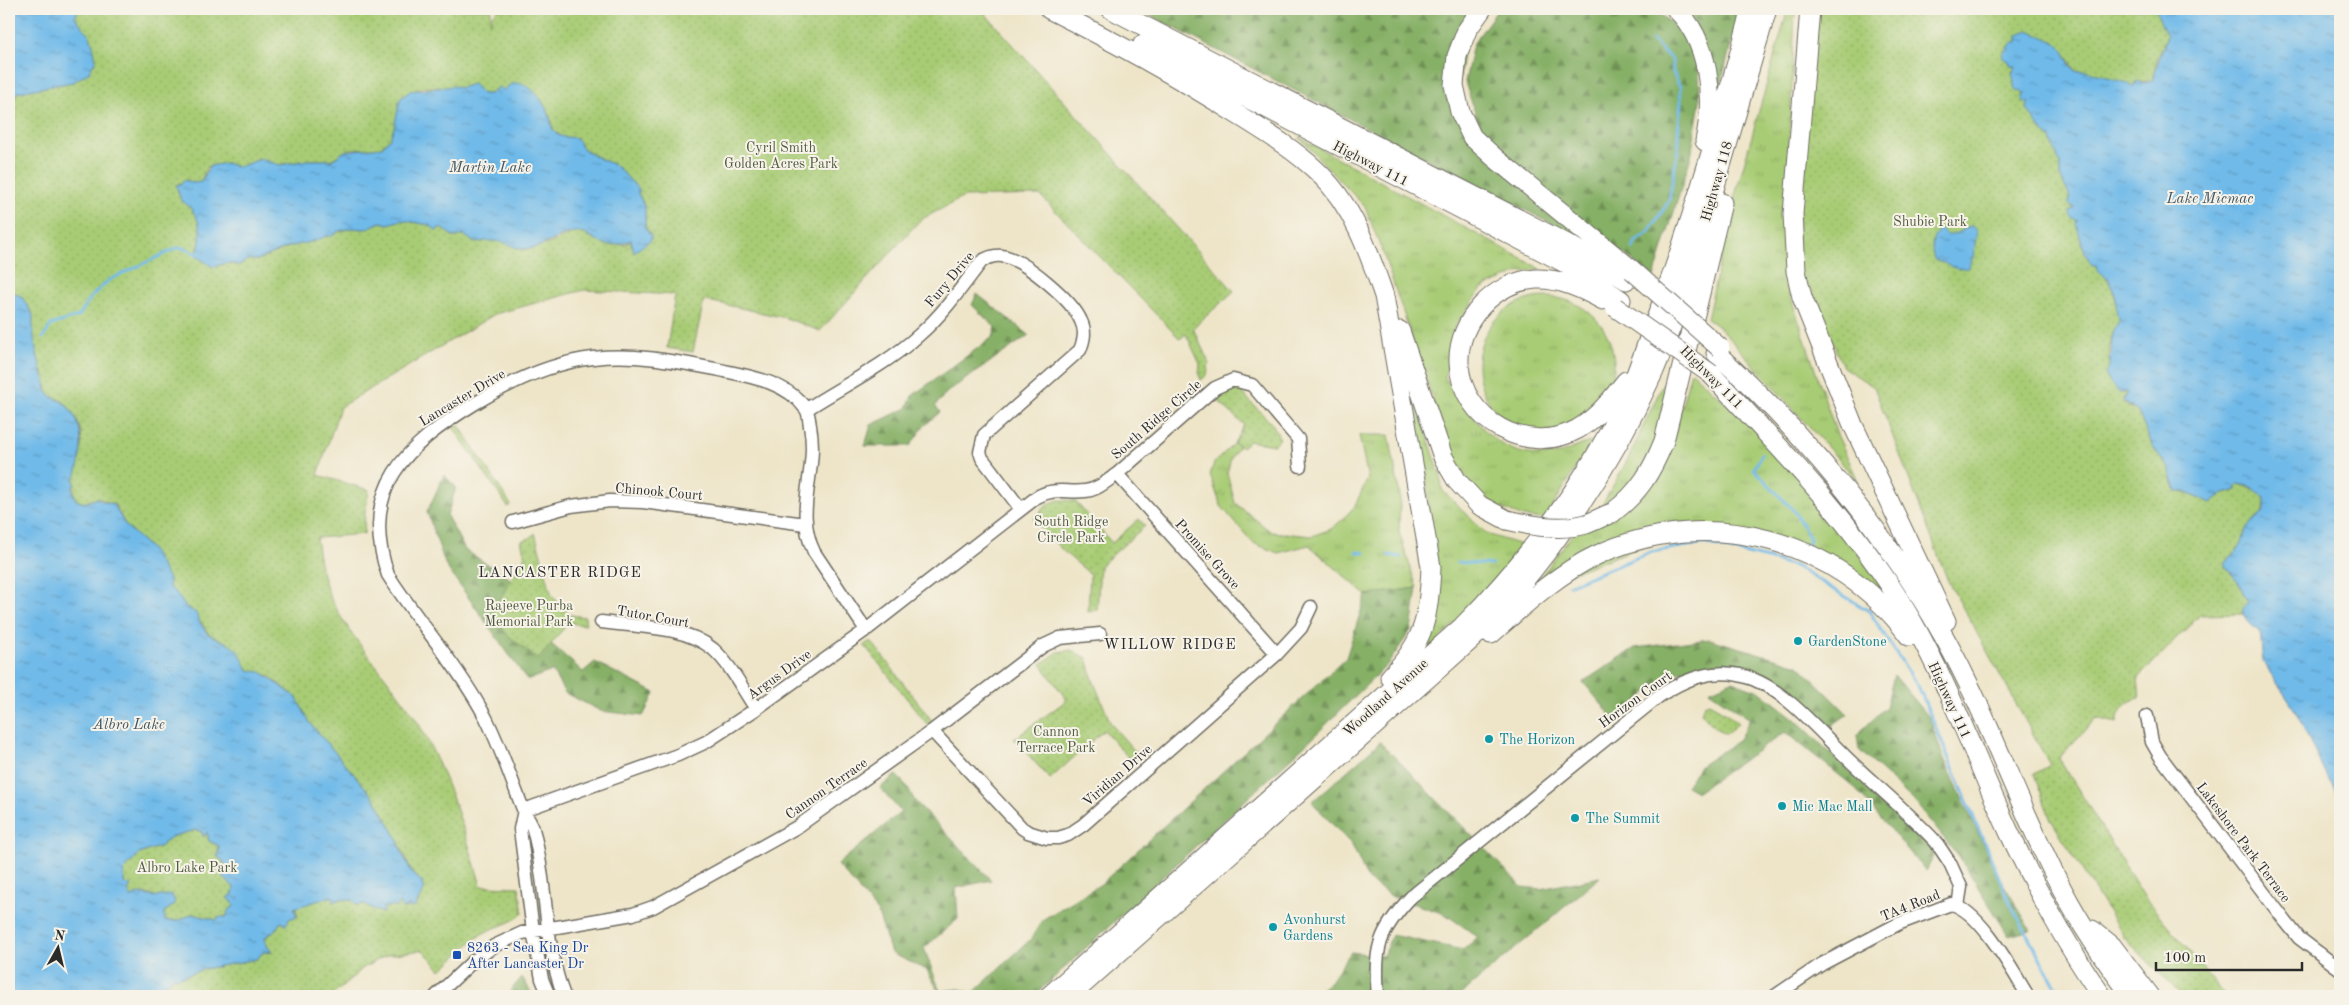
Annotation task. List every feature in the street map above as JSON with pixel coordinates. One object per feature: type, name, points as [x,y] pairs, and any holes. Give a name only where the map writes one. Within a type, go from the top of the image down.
[{"type":"highway","points":[[1049,9],[1131,51],[1220,104],[1294,152],[1319,173],[1339,197],[1356,224],[1372,259],[1384,296],[1398,327],[1443,457],[1456,481],[1479,505],[1507,520],[1531,526],[1584,525],[1612,513],[1640,489],[1653,468],[1664,441],[1740,137],[1746,80]]},
{"type":"highway","name":"Highway 111","points":[[1075,9],[1571,266],[1618,304],[1674,340],[1711,374],[1793,461],[1879,567],[1914,625],[1952,702],[2031,878],[2068,944],[2102,996]]},
{"type":"highway","name":"Highway 111","points":[[1111,9],[1629,275],[1678,320],[1720,353],[1811,448],[1866,518],[1914,589],[1971,690],[2042,848],[2079,920],[2132,996]]},
{"type":"highway","points":[[1482,9],[1467,30],[1457,56],[1454,85],[1460,112],[1472,137],[1629,275]]},
{"type":"highway","points":[[1670,282],[1707,130],[1708,72],[1700,43],[1684,16],[1676,9]]},
{"type":"highway","points":[[1810,9],[1793,214],[1796,271],[1802,297],[1853,425],[1889,505],[1955,640],[1971,690]]},
{"type":"highway","name":"Highway 118","points":[[1655,346],[1670,282],[1755,10]]},
{"type":"highway","name":"Highway 118","points":[[1655,346],[1681,301],[1746,80],[1755,10]]},
{"type":"highway","points":[[1618,304],[1586,290],[1560,282],[1536,279],[1517,282],[1500,290],[1476,312],[1461,344],[1459,363],[1469,398],[1479,412],[1502,430],[1532,439],[1549,439],[1577,429],[1590,421],[1617,393],[1639,364]]},
{"type":"highway","points":[[1197,863],[1286,774],[1402,666],[1408,659],[1422,632],[1430,595],[1431,567],[1384,296]]},
{"type":"highway","name":"Woodland Avenue","points":[[1049,996],[1462,627],[1502,584],[1557,514],[1583,474],[1626,399],[1639,364],[1655,346]]},
{"type":"highway","name":"Woodland Avenue","points":[[1070,996],[1473,638],[1520,587],[1575,512],[1609,460],[1638,404],[1655,346]]},
{"type":"highway","points":[[1393,709],[1438,680],[1534,596],[1580,564],[1616,547],[1644,538],[1700,531],[1738,534],[1777,542],[1812,554],[1844,572],[1871,593],[1894,616],[1952,702]]},
{"type":"highway","points":[[2079,920],[2112,946],[2150,996]]},
{"type":"street","name":"Fury Drive","points":[[807,409],[903,349],[936,319],[987,257],[1004,256],[1014,260],[1050,285],[1077,312],[1082,321],[1084,334],[1080,350],[984,435],[980,452],[982,458],[1020,508]]},
{"type":"street","name":"Lancaster Drive","points":[[548,996],[542,979],[533,931],[531,853],[533,827],[524,810],[505,758],[486,717],[392,582],[381,554],[379,538],[381,505],[392,476],[421,440],[496,391],[535,373],[591,358],[622,356],[656,358],[740,374],[781,388],[798,399],[807,409]]},
{"type":"street","name":"South Ridge Circle","points":[[1020,508],[1046,492],[1053,490],[1085,491],[1101,485],[1117,474],[1215,388],[1233,380],[1252,385],[1298,439],[1300,466]]},
{"type":"street","points":[[807,409],[814,452],[805,508],[805,524],[808,538],[814,552],[866,630]]},
{"type":"street","name":"Promise Grove","points":[[1117,474],[1278,654]]},
{"type":"street","name":"Chinook Court","points":[[513,522],[572,506],[610,501],[643,502],[805,524]]},
{"type":"street","name":"Argus Drive","points":[[524,810],[678,755],[706,742],[756,709],[866,630],[945,570],[1020,508]]},
{"type":"street","name":"Viridian Drive","points":[[932,731],[1022,828],[1039,836],[1058,838],[1068,835],[1083,825],[1278,654],[1302,628],[1311,607]]},
{"type":"street","name":"Tutor Court","points":[[601,622],[678,632],[700,641],[713,650],[724,662],[756,709]]},
{"type":"street","name":"Cannon Terrace","points":[[436,996],[471,963],[494,946],[522,933],[633,914],[674,898],[797,827],[932,731],[1043,646],[1060,638],[1100,634]]},
{"type":"street","name":"Horizon Court","points":[[1378,996],[1377,960],[1385,928],[1411,898],[1658,697],[1685,681],[1710,673],[1726,673],[1761,681],[1800,711],[1936,842],[1950,864],[1961,887],[1958,906]]},
{"type":"street","name":"Lakeshore Park Terrace","points":[[2147,716],[2152,742],[2160,756],[2286,922],[2299,938],[2340,969]]},
{"type":"street","name":"Lancaster Drive","points":[[531,853],[558,979],[564,996]]},
{"type":"street","name":"TA4 Road","points":[[1775,996],[1818,966],[1898,924],[1942,906],[1958,906],[1977,922],[1994,943],[2028,996]]},
{"type":"green space","name":"Cyril Smith Golden Acres Park","points":[[79,9],[491,9],[490,24],[493,14],[498,9],[981,9],[1234,291],[1193,328],[1209,363],[1207,375],[1201,380],[1199,375],[1200,364],[1186,334],[1180,339],[1040,195],[964,197],[920,220],[820,331],[786,318],[704,300],[693,352],[667,348],[675,295],[584,290],[495,314],[340,407],[318,475],[369,490],[364,534],[316,538],[318,554],[329,593],[341,617],[363,649],[399,694],[430,745],[455,804],[481,886],[519,887],[523,913],[514,920],[479,936],[441,970],[423,950],[387,955],[363,968],[332,996],[150,996],[171,980],[173,976],[176,978],[204,969],[257,959],[263,952],[271,953],[265,937],[274,932],[281,921],[284,924],[289,919],[298,916],[295,907],[333,896],[337,901],[341,899],[352,900],[357,905],[364,904],[382,913],[385,907],[392,906],[395,908],[399,902],[404,909],[419,902],[425,888],[422,886],[422,882],[412,873],[396,836],[375,799],[310,723],[296,697],[269,676],[248,670],[244,666],[239,652],[229,644],[209,634],[197,617],[169,587],[169,579],[151,549],[126,526],[115,505],[98,498],[84,503],[76,500],[74,481],[80,452],[81,432],[71,410],[65,403],[52,396],[46,390],[46,383],[34,346],[32,313],[22,297],[9,290],[9,99],[15,97],[18,92],[73,82],[88,73],[95,62],[93,45],[90,36],[75,17]],"holes":[[[513,83],[537,93],[550,117],[554,131],[562,137],[577,139],[579,144],[587,151],[616,166],[639,189],[637,191],[644,207],[645,227],[649,235],[647,241],[642,245],[633,250],[630,240],[627,244],[607,245],[584,234],[574,232],[548,244],[522,250],[501,241],[482,240],[477,243],[464,235],[454,237],[440,227],[438,230],[429,225],[402,220],[388,224],[381,222],[363,229],[352,228],[291,246],[258,260],[247,260],[236,265],[226,263],[213,267],[197,254],[200,239],[199,223],[192,210],[181,200],[176,185],[187,180],[193,183],[201,182],[207,167],[226,163],[238,167],[264,159],[278,165],[308,160],[330,160],[350,149],[380,148],[390,138],[399,113],[398,103],[417,89],[467,87],[472,85],[482,94],[489,94],[493,90],[503,90]]]},
{"type":"green space","points":[[1138,9],[1252,9],[1274,11],[1312,9],[1480,9],[1466,27],[1456,108],[1587,242]]},
{"type":"green space","points":[[1503,9],[1653,9],[1685,33],[1699,69],[1700,101],[1691,156],[1654,277],[1492,152],[1477,119],[1465,82],[1473,44],[1496,12]]},
{"type":"green space","points":[[1684,9],[1740,9],[1718,95]]},
{"type":"green space","points":[[1788,9],[1795,9],[1784,277],[1836,432],[1858,481],[1719,327],[1707,319],[1734,199]]},
{"type":"green space","name":"Shubie Park","points":[[1809,9],[2156,9],[2167,35],[2156,63],[2152,81],[2136,82],[2135,87],[2089,71],[2075,70],[2067,56],[2054,41],[2043,39],[2029,31],[2004,50],[2004,59],[2008,60],[2011,66],[2016,66],[2012,72],[2015,84],[2024,93],[2029,104],[2027,109],[2050,136],[2060,164],[2060,176],[2070,196],[2068,201],[2074,211],[2079,233],[2082,237],[2081,243],[2093,265],[2097,265],[2112,288],[2120,320],[2115,328],[2110,347],[2111,368],[2120,386],[2127,392],[2123,399],[2125,404],[2138,412],[2152,445],[2169,469],[2175,490],[2197,496],[2211,503],[2221,495],[2237,490],[2236,486],[2239,484],[2257,490],[2266,501],[2262,514],[2246,529],[2242,544],[2225,564],[2238,581],[2248,602],[2243,610],[2244,614],[2200,615],[2138,678],[2140,698],[2124,706],[2117,723],[2096,718],[2059,758],[2145,898],[2226,996],[2182,996],[2124,937],[2050,818],[2034,774],[2050,765],[1948,581],[1874,387],[1843,367],[1811,290],[1796,269]]},
{"type":"green space","points":[[1299,137],[1541,269],[1520,272],[1482,288],[1454,329],[1445,378],[1486,432],[1512,450],[1529,454],[1553,455],[1592,441],[1545,519],[1523,517],[1496,506],[1471,485],[1450,450],[1383,253],[1365,207]]},
{"type":"green space","points":[[977,294],[1029,335],[947,392],[935,406],[940,412],[924,426],[910,446],[865,446],[871,425],[907,408],[912,396],[993,337],[996,328],[972,305]]},
{"type":"green space","points":[[1546,297],[1572,302],[1584,308],[1594,317],[1603,327],[1609,339],[1614,365],[1609,391],[1603,403],[1594,413],[1584,422],[1572,428],[1546,433],[1520,428],[1508,422],[1498,413],[1489,403],[1483,391],[1478,365],[1483,339],[1489,327],[1498,317],[1508,308],[1520,302]]},
{"type":"green space","points":[[1406,370],[1441,477],[1442,490],[1487,534],[1521,545],[1498,580],[1425,653],[1436,544],[1430,541],[1426,466],[1414,447]]},
{"type":"green space","points":[[1691,371],[1762,436],[1840,527],[1896,608],[1850,572],[1695,527],[1533,587],[1574,532],[1606,520],[1675,433]]},
{"type":"green space","points":[[1671,374],[1647,477],[1601,507],[1627,461],[1662,386]]},
{"type":"green space","points":[[1238,389],[1273,425],[1280,439],[1274,445],[1249,441],[1242,447],[1234,443],[1244,425],[1214,397],[1221,392]]},
{"type":"green space","points":[[458,424],[511,505],[508,507],[453,427]]},
{"type":"green space","points":[[1359,435],[1389,435],[1400,496],[1399,532],[1417,588],[1366,595],[1309,545],[1278,553],[1253,543],[1221,506],[1210,475],[1214,463],[1234,443],[1239,446],[1231,458],[1227,473],[1235,503],[1271,532],[1312,536],[1331,529],[1341,521],[1354,507],[1368,479]]},
{"type":"green space","points":[[444,475],[456,487],[447,516],[465,550],[540,598],[548,641],[583,672],[595,662],[655,693],[643,716],[601,711],[565,693],[552,671],[527,680],[446,566],[427,512]]},
{"type":"green space","name":"South Ridge Circle Park","points":[[1059,500],[1075,501],[1112,543],[1139,519],[1145,526],[1100,566],[1097,610],[1088,612],[1090,574],[1064,552],[1033,519],[1048,504]]},
{"type":"green space","name":"Rajeeve Purba Memorial Park","points":[[535,533],[552,596],[570,615],[585,617],[586,625],[568,623],[538,660],[508,635],[492,614],[525,555],[521,541],[530,538]]},
{"type":"green space","points":[[1417,588],[1411,630],[1388,664],[1305,745],[1034,996],[941,995],[927,970],[891,953],[878,913],[837,865],[901,812],[880,788],[896,775],[905,784],[915,801],[991,880],[956,888],[958,919],[924,948],[940,991],[959,989],[973,993],[1031,939],[1042,920],[1101,884],[1346,658],[1366,595]]},
{"type":"green space","points":[[1710,639],[1798,665],[1848,714],[1831,726],[1783,686],[1759,673],[1719,665],[1671,673],[1614,719],[1583,682],[1635,648]]},
{"type":"green space","points":[[871,641],[933,722],[928,725],[864,645]]},
{"type":"green space","name":"Cannon Terrace Park","points":[[1071,650],[1087,658],[1093,680],[1111,724],[1141,758],[1134,764],[1104,730],[1050,779],[1014,739],[1067,700],[1041,664],[1058,652]]},
{"type":"green space","points":[[1894,675],[1929,717],[1944,759],[1998,875],[2031,930],[2009,936],[1960,858],[1913,800],[1859,750],[1857,735],[1886,707]]},
{"type":"green space","points":[[1732,681],[1759,691],[1795,719],[1935,854],[1926,871],[1852,785],[1785,732],[1697,792],[1686,786],[1700,766],[1738,741],[1750,719],[1709,691]]},
{"type":"green space","points":[[1709,703],[1725,712],[1738,723],[1726,734],[1715,728],[1701,712],[1704,705]]},
{"type":"green space","points":[[1380,742],[1522,887],[1541,889],[1600,877],[1459,996],[1313,996],[1329,983],[1351,952],[1383,956],[1392,935],[1463,950],[1478,937],[1445,914],[1393,897],[1368,880],[1352,845],[1312,802]]},
{"type":"green space","name":"Albro Lake Park","points":[[195,830],[201,831],[204,837],[207,832],[209,841],[219,846],[217,856],[225,864],[223,877],[234,887],[233,894],[227,898],[232,901],[234,906],[227,912],[228,915],[216,920],[192,914],[178,921],[165,921],[164,912],[173,906],[168,895],[157,897],[146,894],[131,897],[128,891],[130,889],[124,883],[124,870],[139,854],[161,846],[171,837]]},
{"type":"green space","points":[[522,977],[533,996],[506,996]]},
{"type":"water","points":[[9,9],[79,9],[75,17],[90,36],[96,60],[88,73],[73,82],[18,92],[15,97],[9,99]]},
{"type":"water","name":"Lake Micmac","points":[[2156,9],[2340,9],[2340,799],[2324,771],[2295,710],[2263,662],[2260,631],[2246,619],[2243,608],[2248,603],[2238,581],[2225,567],[2225,564],[2242,544],[2246,529],[2265,509],[2265,498],[2252,487],[2239,484],[2236,486],[2237,490],[2221,495],[2211,503],[2187,492],[2177,492],[2169,469],[2152,445],[2138,412],[2123,401],[2127,392],[2119,393],[2110,383],[2105,374],[2110,363],[2113,334],[2120,320],[2117,313],[2115,295],[2109,279],[2099,272],[2097,265],[2092,265],[2086,255],[2076,223],[2078,221],[2070,215],[2070,211],[2075,208],[2068,203],[2070,197],[2060,176],[2060,164],[2050,137],[2040,128],[2027,109],[2028,102],[2022,102],[2024,93],[2021,90],[2017,92],[2014,88],[2012,74],[2016,66],[2011,66],[2009,61],[2003,58],[2002,54],[2013,43],[2017,42],[2017,35],[2029,31],[2060,46],[2075,70],[2089,71],[2119,80],[2134,87],[2137,81],[2144,83],[2152,81],[2166,40],[2167,35]]},
{"type":"water","name":"Martin Lake","points":[[513,83],[525,85],[536,93],[550,117],[556,133],[561,136],[577,139],[579,144],[587,151],[616,166],[639,189],[640,191],[637,191],[645,208],[645,228],[651,236],[651,240],[634,252],[631,240],[611,245],[604,244],[588,235],[574,232],[537,247],[521,249],[496,241],[475,243],[464,235],[454,237],[440,227],[437,231],[429,225],[402,220],[388,224],[381,222],[365,229],[352,228],[339,231],[331,237],[329,235],[315,241],[288,247],[257,260],[247,260],[240,265],[226,263],[213,267],[196,256],[200,239],[199,224],[193,211],[181,200],[176,185],[181,184],[185,180],[192,183],[201,182],[210,166],[226,163],[238,167],[261,159],[280,165],[308,160],[332,160],[345,151],[382,147],[390,138],[394,128],[400,99],[410,91],[454,86],[460,88],[473,84],[482,94],[490,94],[499,87],[503,90]]},
{"type":"water","points":[[1972,225],[1977,231],[1973,257],[1968,268],[1958,269],[1934,259],[1932,242],[1940,228],[1947,235],[1954,235]]},
{"type":"water","name":"Albro Lake","points":[[9,290],[22,297],[33,315],[33,332],[47,392],[50,396],[65,404],[77,420],[81,451],[74,480],[75,484],[72,488],[76,500],[84,503],[98,498],[101,501],[113,504],[126,526],[151,549],[169,579],[169,587],[185,606],[196,613],[208,634],[229,644],[239,652],[248,670],[261,672],[296,697],[310,723],[375,799],[397,838],[412,873],[422,882],[422,886],[425,887],[415,907],[411,908],[408,906],[402,909],[399,903],[395,908],[392,906],[385,907],[382,913],[364,904],[357,905],[352,900],[341,899],[333,902],[333,896],[294,908],[297,916],[289,919],[286,925],[281,922],[273,932],[265,937],[266,944],[272,952],[263,952],[257,959],[204,969],[177,978],[173,976],[171,980],[150,996],[9,996]],"holes":[[[195,830],[201,831],[204,837],[207,832],[209,841],[219,846],[219,855],[217,856],[225,863],[223,877],[234,887],[233,894],[227,898],[232,901],[234,906],[227,912],[228,915],[226,917],[220,917],[216,920],[192,914],[178,921],[165,921],[164,912],[173,906],[175,900],[171,894],[157,897],[138,894],[131,897],[128,891],[131,886],[124,883],[124,870],[139,854],[161,846],[171,837]]]},
{"type":"waterway","points":[[1633,248],[1636,241],[1648,233],[1669,201],[1679,143],[1680,87],[1673,72],[1672,60],[1652,40]]},
{"type":"waterway","points":[[43,338],[51,325],[79,316],[91,297],[109,280],[177,248],[183,248],[197,254]]},
{"type":"waterway","points":[[1762,454],[1754,469],[1795,512],[1810,539],[1808,546]]},
{"type":"waterway","points":[[1569,585],[1651,552],[1704,543],[1795,566],[1869,611],[1919,688],[2009,901],[2061,996]]},
{"type":"waterway","points":[[1357,552],[1365,553]]},
{"type":"waterway","points":[[1388,555],[1401,557]]},
{"type":"waterway","points":[[1458,562],[1492,565]]},
{"type":"place","name":"GardenStone","points":[[1798,641]]},
{"type":"place","name":"The Horizon","points":[[1489,739]]},
{"type":"place","name":"Mic Mac Mall","points":[[1782,806]]},
{"type":"place","name":"The Summit","points":[[1575,818]]},
{"type":"place","name":"Avonhurst Gardens","points":[[1273,927]]},
{"type":"place","name":"8263 - Sea King Dr After Lancaster Dr","points":[[457,955]]},
{"type":"district","name":"LANCASTER RIDGE","points":[[560,572]]},
{"type":"district","name":"WILLOW RIDGE","points":[[1170,644]]}]
